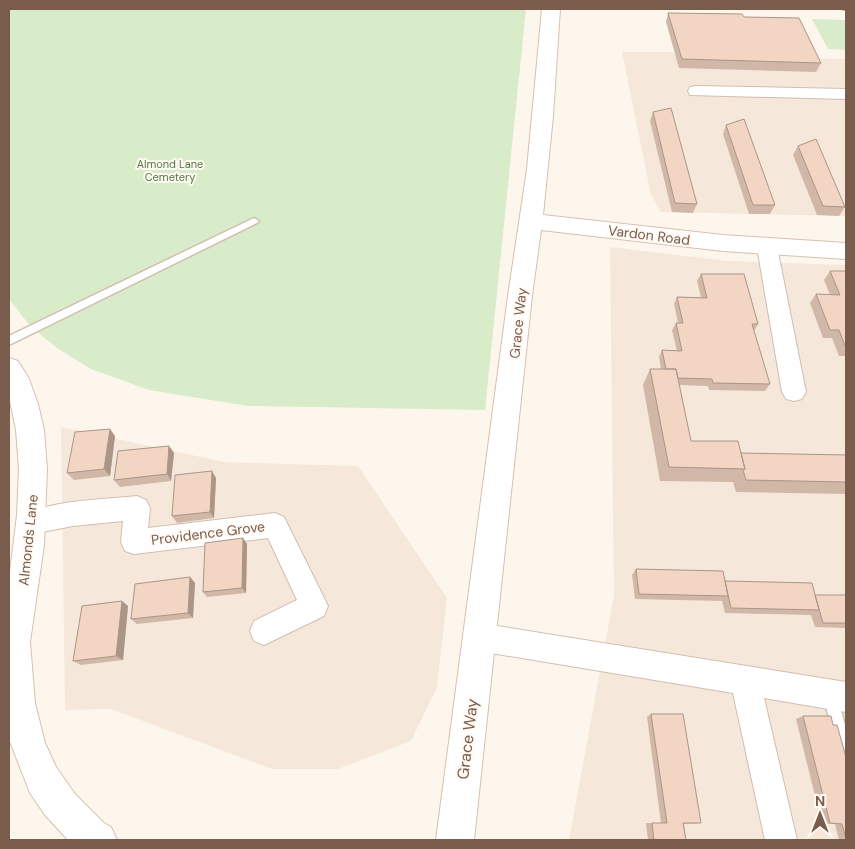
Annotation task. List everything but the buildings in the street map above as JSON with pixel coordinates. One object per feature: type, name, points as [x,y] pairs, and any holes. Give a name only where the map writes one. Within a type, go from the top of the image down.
[{"type":"street","name":"Grace Way","points":[[454,840],[509,409],[519,304],[531,221],[549,52],[551,9]]},
{"type":"street","points":[[696,91],[846,94]]},
{"type":"street","name":"Vardon Road","points":[[531,221],[767,247],[846,251]]},
{"type":"street","points":[[767,247],[794,392]]},
{"type":"street","name":"Almonds Lane","points":[[9,368],[17,380],[28,418],[32,450],[32,522],[23,592],[14,641],[13,697],[34,762],[55,798],[92,839]]},
{"type":"street","name":"Providence Grove","points":[[32,522],[73,514],[137,508],[134,542],[275,525],[314,606],[264,630]]},
{"type":"street","points":[[479,637],[838,696]]},
{"type":"street","points":[[745,680],[781,840]]},
{"type":"lane","points":[[9,341],[254,221]]},
{"type":"lane","points":[[838,696],[846,755]]},
{"type":"shaded area","points":[[622,52],[674,52],[700,56],[846,59],[846,216],[661,212],[651,195]]},
{"type":"shaded area","points":[[610,247],[728,261],[846,265],[846,840],[569,840],[614,595]]},
{"type":"shaded area","points":[[61,427],[224,462],[358,466],[447,598],[437,687],[411,741],[338,769],[272,769],[111,709],[65,710]]},
{"type":"green space","name":"Almond Lane Cemetery","points":[[9,9],[526,9],[485,410],[248,406],[149,390],[91,369],[57,348],[30,326],[9,299]]},
{"type":"green space","points":[[812,19],[846,20],[846,50],[828,49]]}]
